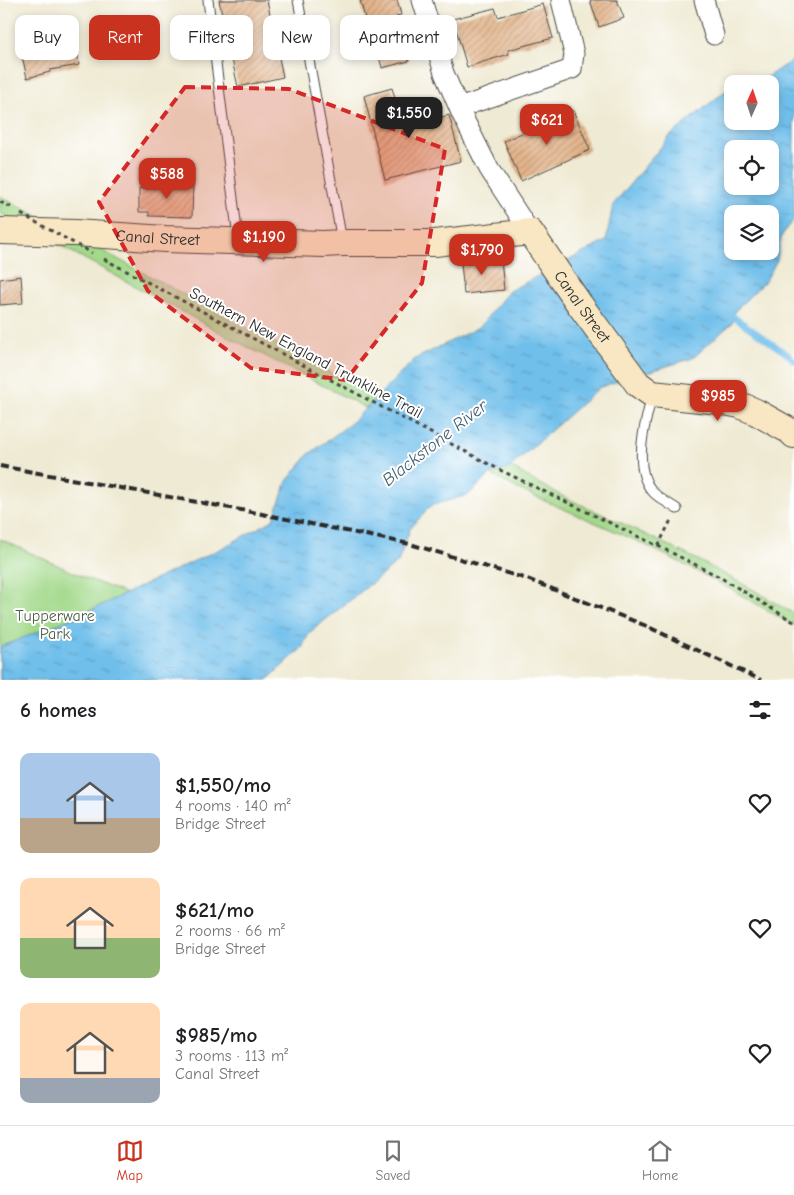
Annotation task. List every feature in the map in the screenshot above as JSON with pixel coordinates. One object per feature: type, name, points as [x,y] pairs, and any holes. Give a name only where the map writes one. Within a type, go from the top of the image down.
[{"type":"street","points":[[422,0],[444,73],[459,108],[489,169],[536,241]]},
{"type":"street","points":[[459,108],[572,70],[574,54],[561,0]]},
{"type":"street","points":[[704,0],[714,35]]},
{"type":"street","name":"Canal Street","points":[[0,231],[323,244],[536,241],[580,305],[645,389]]},
{"type":"street","points":[[645,389],[740,405],[756,412],[794,435]]},
{"type":"lane","points":[[208,0],[238,241]]},
{"type":"lane","points":[[298,0],[342,243]]},
{"type":"lane","points":[[645,389],[641,460],[645,477],[651,490],[677,509]]},
{"type":"path","points":[[21,214],[92,253]]},
{"type":"path","name":"Southern New England Trunkline Trail","points":[[100,257],[502,471],[718,576],[794,622]]},
{"type":"path","points":[[658,546],[677,509]]},
{"type":"highlighted area","points":[[185,87],[289,89],[445,149],[422,283],[346,380],[251,368],[148,291],[99,202]]},
{"type":"green space","points":[[0,196],[396,408],[513,468],[562,496],[696,559],[754,590],[794,614],[794,626],[672,558],[518,489],[238,342],[0,213]]},
{"type":"green space","name":"Tupperware Park","points":[[0,539],[86,578],[155,605],[0,680]]},
{"type":"water","name":"Blackstone River","points":[[794,59],[794,219],[782,235],[779,250],[779,205],[724,205],[724,260],[777,260],[766,280],[735,311],[733,322],[693,358],[600,387],[508,469],[491,474],[468,495],[430,506],[410,529],[398,562],[309,633],[302,648],[267,680],[0,680],[0,647],[80,615],[222,548],[273,520],[287,481],[309,454],[350,424],[415,359],[479,327],[509,291],[606,241],[613,205],[670,136],[724,92],[724,130],[779,130],[779,75],[770,75]]},
{"type":"building","points":[[219,0],[267,0],[270,15],[263,15],[263,60],[279,60],[283,77],[238,87],[232,60],[253,60],[253,15],[222,15]]},
{"type":"building","points":[[360,0],[397,0],[401,15],[364,15]]},
{"type":"building","points":[[590,0],[617,0],[624,18],[599,27]]},
{"type":"building","points":[[543,4],[553,38],[508,50],[509,54],[467,67],[457,33],[457,18],[495,8],[498,17]]},
{"type":"building","points":[[23,60],[78,60],[79,65],[50,70],[50,72],[27,78]]},
{"type":"building","points":[[380,60],[409,60],[409,61],[382,68]]},
{"type":"building","points":[[392,88],[405,127],[449,115],[461,161],[385,180],[364,96]]},
{"type":"building","points":[[573,110],[590,150],[521,181],[504,141]]},
{"type":"building","points":[[150,183],[193,183],[192,217],[149,216],[149,212],[139,212],[139,188],[150,188]]},
{"type":"building","points":[[501,259],[504,290],[464,294],[461,263]]},
{"type":"building","points":[[21,276],[23,303],[0,305],[0,279]]},
{"type":"waterway","points":[[728,313],[790,356],[794,361]]},
{"type":"railway","points":[[0,466],[252,512],[410,544],[527,579],[644,625],[761,680]]}]
